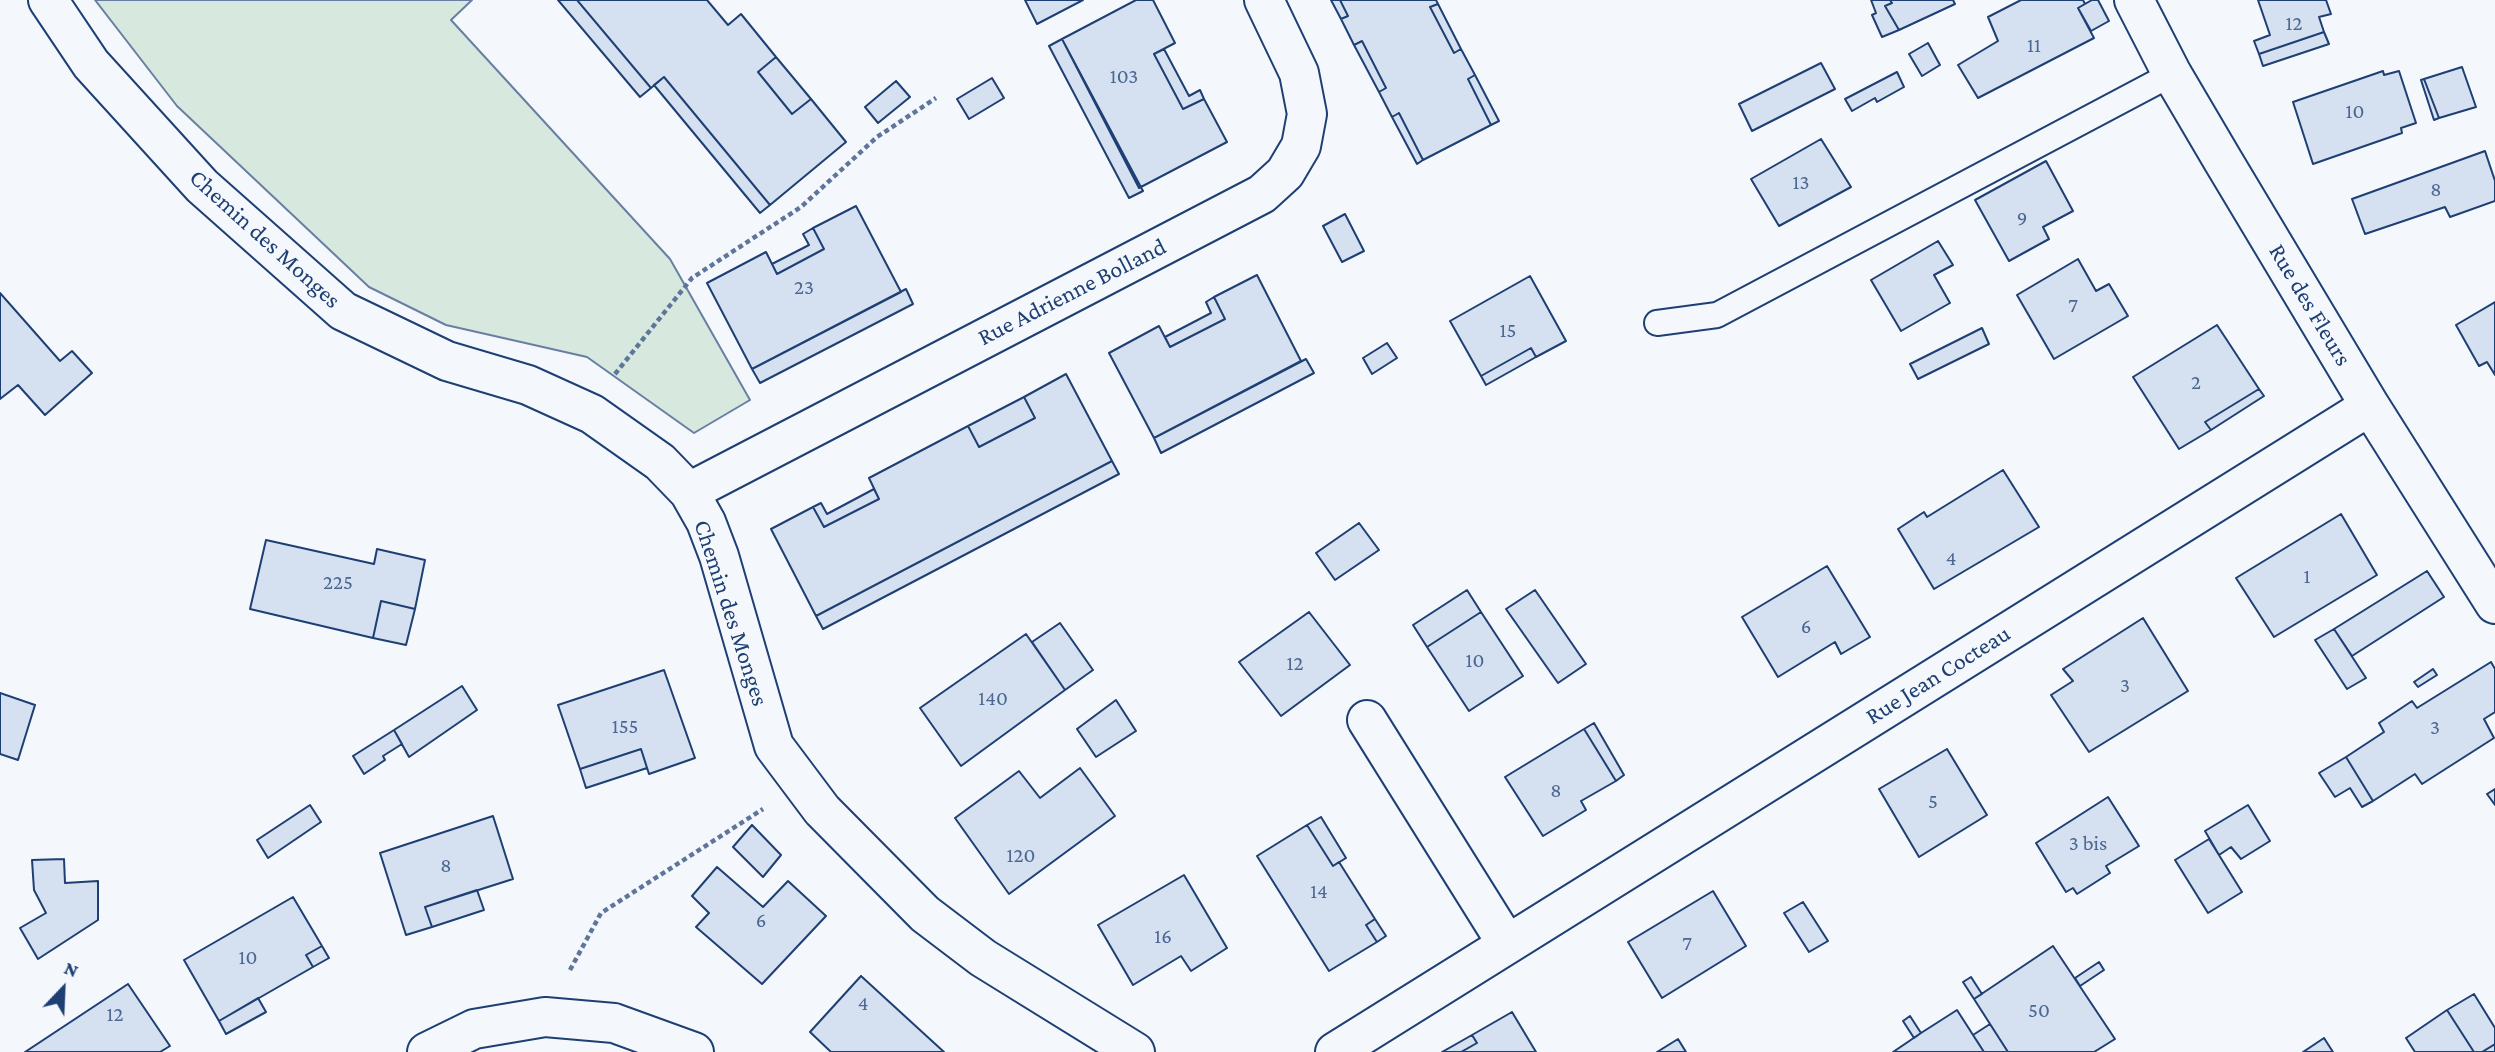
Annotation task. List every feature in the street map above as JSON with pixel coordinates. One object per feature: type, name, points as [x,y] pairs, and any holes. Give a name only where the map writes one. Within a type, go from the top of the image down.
[{"type":"street","name":"Chemin des Monges","points":[[48,0],[90,64],[202,186],[343,312],[447,361],[528,385],[592,414],[660,463],[689,492],[719,556],[774,746],[821,810],[925,914],[995,965],[1135,1052]]},
{"type":"street","name":"Rue Adrienne Bolland","points":[[689,492],[1262,194],[1285,173],[1296,155],[1301,146],[1307,114],[1299,73],[1264,0]]},
{"type":"street","name":"Rue des Fleurs","points":[[2134,0],[2172,74],[2370,406],[2495,604]]},
{"type":"street","name":"Rue Jean Cocteau","points":[[1335,1052],[2370,406]]},
{"type":"street","points":[[1367,720],[1507,944]]},
{"type":"street","points":[[427,1052],[474,1029],[545,1017],[614,1023],[694,1052]]},
{"type":"lane","points":[[1657,323],[1717,315],[2172,74]]},
{"type":"path","points":[[592,414],[619,368],[692,278],[801,207],[877,137],[936,98]]},
{"type":"path","points":[[545,1017],[601,914],[802,784]]},
{"type":"shaded area","points":[[95,0],[472,0],[451,20],[670,259],[750,400],[694,433],[587,357],[446,325],[369,287],[177,106]]},
{"type":"building","points":[[558,0],[577,0],[651,88],[640,97]]},
{"type":"building","points":[[577,0],[707,0],[728,25],[741,14],[776,57],[758,72],[792,114],[811,99],[846,142],[770,205],[664,77],[651,88]]},
{"type":"building","points":[[1025,0],[1083,0],[1037,24]]},
{"type":"building","points":[[1136,0],[1153,0],[1175,43],[1154,54],[1183,109],[1204,99],[1227,142],[1139,188],[1062,39]]},
{"type":"building","points":[[1331,0],[1340,0],[1348,16],[1341,19]]},
{"type":"building","points":[[1340,0],[1436,0],[1438,4],[1430,7],[1454,53],[1461,49],[1475,75],[1468,79],[1491,125],[1423,160],[1399,113],[1392,117],[1379,92],[1386,88],[1362,41],[1354,45],[1341,19],[1348,16]]},
{"type":"building","points":[[1871,0],[1890,0],[1892,3],[1885,6],[1899,30],[1882,37],[1872,15],[1876,13]]},
{"type":"building","points":[[1890,0],[1953,0],[1955,4],[1899,30],[1885,6],[1892,3]]},
{"type":"building","points":[[2021,0],[2083,0],[2085,4],[2078,8],[2094,38],[1978,98],[1958,65],[1998,41],[1988,17]]},
{"type":"building","points":[[2092,0],[2098,0],[2109,21],[2091,31],[2078,8]]},
{"type":"building","points":[[2258,0],[2326,0],[2331,14],[2319,17],[2324,32],[2259,54],[2254,41],[2270,35]]},
{"type":"building","points":[[1438,4],[1461,49],[1454,53],[1430,7]]},
{"type":"building","points":[[2324,32],[2329,44],[2263,66],[2259,54]]},
{"type":"building","points":[[1062,39],[1143,191],[1129,198],[1049,46]]},
{"type":"building","points":[[1362,41],[1386,88],[1379,92],[1354,45]]},
{"type":"building","points":[[1928,43],[1940,65],[1922,76],[1909,54]]},
{"type":"building","points":[[1164,49],[1189,96],[1200,90],[1204,99],[1183,109],[1154,54]]},
{"type":"building","points":[[776,57],[811,99],[792,114],[758,72]]},
{"type":"building","points":[[1821,63],[1835,89],[1752,131],[1739,104]]},
{"type":"building","points":[[2462,67],[2476,107],[2439,118],[2424,79]]},
{"type":"building","points":[[2383,71],[2384,75],[2399,71],[2416,123],[2401,128],[2402,133],[2313,164],[2293,102]]},
{"type":"building","points":[[1897,72],[1904,87],[1877,102],[1875,98],[1852,111],[1845,99]]},
{"type":"building","points":[[1475,75],[1499,121],[1491,125],[1468,79]]},
{"type":"building","points":[[664,77],[770,205],[760,213],[654,85]]},
{"type":"building","points":[[992,78],[1004,98],[969,119],[957,99]]},
{"type":"building","points":[[2424,79],[2439,118],[2434,120],[2421,80]]},
{"type":"building","points":[[896,81],[910,97],[878,123],[865,107]]},
{"type":"building","points":[[1399,113],[1423,160],[1417,164],[1392,117]]},
{"type":"building","points":[[1821,139],[1851,187],[1779,226],[1751,179]]},
{"type":"building","points":[[2485,151],[2495,181],[2495,201],[2450,217],[2445,207],[2365,234],[2352,199]]},
{"type":"building","points":[[2046,161],[2073,211],[2043,227],[2049,239],[2009,261],[1975,200]]},
{"type":"building","points":[[856,206],[901,292],[752,369],[707,283],[766,252],[777,274],[824,249],[813,228]]},
{"type":"building","points":[[1345,214],[1364,251],[1342,262],[1323,226]]},
{"type":"building","points":[[813,228],[824,249],[777,274],[772,264],[809,245],[803,234]]},
{"type":"building","points":[[1938,241],[1953,265],[1934,275],[1950,303],[1901,331],[1871,280]]},
{"type":"building","points":[[2078,259],[2096,291],[2109,284],[2128,316],[2054,359],[2017,295]]},
{"type":"building","points":[[1257,275],[1301,361],[1154,438],[1109,353],[1159,326],[1170,347],[1225,319],[1214,297]]},
{"type":"building","points":[[1530,276],[1566,341],[1536,357],[1531,348],[1481,376],[1450,321]]},
{"type":"building","points":[[906,289],[913,304],[760,383],[752,369]]},
{"type":"building","points":[[0,293],[60,361],[72,351],[92,373],[45,415],[18,385],[0,399]]},
{"type":"building","points":[[1214,297],[1225,319],[1170,347],[1165,337],[1211,313],[1206,302]]},
{"type":"building","points":[[2495,302],[2495,375],[2487,362],[2479,366],[2456,325]]},
{"type":"building","points":[[2217,325],[2259,389],[2205,422],[2211,430],[2179,449],[2133,377]]},
{"type":"building","points":[[1982,328],[1989,344],[1918,379],[1910,364]]},
{"type":"building","points":[[1387,343],[1397,358],[1372,374],[1363,358]]},
{"type":"building","points":[[1531,348],[1536,357],[1486,385],[1481,376]]},
{"type":"building","points":[[1306,359],[1314,373],[1161,453],[1154,438]]},
{"type":"building","points":[[1066,374],[1112,461],[816,616],[771,529],[813,507],[824,527],[879,499],[869,478],[968,426],[979,447],[1035,418],[1024,397]]},
{"type":"building","points":[[2259,389],[2264,396],[2211,430],[2205,422]]},
{"type":"building","points":[[1024,397],[1035,418],[979,447],[968,426]]},
{"type":"building","points":[[1112,461],[1119,474],[823,629],[816,616]]},
{"type":"building","points":[[2003,470],[2039,527],[1934,589],[1898,529],[1924,512],[1927,517]]},
{"type":"building","points":[[874,489],[879,499],[824,527],[813,507],[821,503],[827,514]]},
{"type":"building","points":[[2341,514],[2377,575],[2274,637],[2236,578]]},
{"type":"building","points":[[1359,523],[1379,550],[1335,580],[1316,553]]},
{"type":"building","points":[[266,540],[374,564],[377,549],[425,560],[415,609],[381,601],[373,638],[250,609]]},
{"type":"building","points":[[1827,566],[1870,637],[1841,654],[1835,642],[1778,677],[1742,617]]},
{"type":"building","points":[[2427,571],[2444,597],[2352,656],[2334,629]]},
{"type":"building","points":[[1467,590],[1481,612],[1427,647],[1413,625]]},
{"type":"building","points":[[1535,590],[1586,664],[1558,683],[1506,609]]},
{"type":"building","points":[[381,601],[415,609],[406,645],[373,638]]},
{"type":"building","points":[[1309,612],[1350,665],[1281,716],[1239,662]]},
{"type":"building","points":[[1481,612],[1523,676],[1469,711],[1427,647]]},
{"type":"building","points":[[2143,618],[2188,691],[2089,752],[2051,695],[2073,681],[2063,669]]},
{"type":"building","points":[[1060,623],[1093,670],[1065,690],[1032,642]]},
{"type":"building","points":[[2334,629],[2366,678],[2347,689],[2315,640]]},
{"type":"building","points":[[1026,634],[1065,690],[961,766],[920,708]]},
{"type":"building","points":[[2491,662],[2495,669],[2495,712],[2484,719],[2494,738],[2422,784],[2415,774],[2373,801],[2346,757],[2384,732],[2379,723],[2412,701],[2417,708]]},
{"type":"building","points":[[2433,669],[2437,675],[2418,687],[2414,682]]},
{"type":"building","points":[[664,670],[695,758],[649,774],[641,749],[580,769],[558,705]]},
{"type":"building","points":[[462,686],[477,710],[409,757],[394,730]]},
{"type":"building","points":[[0,693],[35,705],[18,760],[0,754]]},
{"type":"building","points":[[1116,700],[1136,731],[1096,757],[1077,729]]},
{"type":"building","points":[[1594,723],[1624,775],[1616,781],[1584,729]]},
{"type":"building","points":[[1584,729],[1616,781],[1581,801],[1586,810],[1543,836],[1505,777]]},
{"type":"building","points":[[394,730],[402,744],[383,756],[385,760],[364,774],[353,756]]},
{"type":"building","points":[[641,749],[647,768],[586,788],[580,769]]},
{"type":"building","points":[[1947,749],[1987,815],[1919,857],[1879,789]]},
{"type":"building","points":[[2346,757],[2373,801],[2362,807],[2350,788],[2335,797],[2319,773]]},
{"type":"building","points":[[1080,768],[1115,816],[1009,894],[955,818],[1019,771],[1040,798]]},
{"type":"building","points":[[2495,789],[2495,805],[2487,794]]},
{"type":"building","points":[[2108,797],[2139,846],[2106,866],[2110,873],[2077,894],[2073,888],[2066,892],[2036,843]]},
{"type":"building","points":[[310,805],[321,822],[268,858],[257,840]]},
{"type":"building","points":[[2248,805],[2270,841],[2241,859],[2231,847],[2219,855],[2205,831]]},
{"type":"building","points":[[493,816],[513,879],[425,907],[432,927],[406,935],[380,853]]},
{"type":"building","points":[[1321,817],[1346,858],[1333,866],[1307,825]]},
{"type":"building","points":[[752,825],[781,855],[763,877],[733,847]]},
{"type":"building","points":[[1307,825],[1333,866],[1339,862],[1375,919],[1366,925],[1377,942],[1329,971],[1257,856]]},
{"type":"building","points":[[2209,839],[2242,892],[2208,913],[2175,860]]},
{"type":"building","points":[[64,859],[65,883],[98,881],[98,920],[38,959],[20,928],[46,913],[34,890],[32,860]]},
{"type":"building","points":[[717,867],[763,907],[788,881],[826,916],[762,984],[696,927],[709,913],[692,896]]},
{"type":"building","points":[[1184,875],[1227,948],[1191,971],[1181,956],[1133,985],[1098,925]]},
{"type":"building","points":[[477,890],[484,910],[432,927],[425,907]]},
{"type":"building","points":[[1713,891],[1746,946],[1662,998],[1628,942]]},
{"type":"building","points":[[293,897],[322,946],[306,955],[313,967],[219,1021],[184,960]]},
{"type":"building","points":[[1803,902],[1828,941],[1809,952],[1784,913]]},
{"type":"building","points":[[1375,919],[1386,936],[1377,942],[1366,925]]},
{"type":"building","points":[[322,946],[329,958],[313,967],[306,955]]},
{"type":"building","points":[[2053,946],[2115,1039],[2094,1052],[2008,1052],[1974,999]]},
{"type":"building","points":[[2099,962],[2104,970],[2080,986],[2075,978]]},
{"type":"building","points":[[861,976],[944,1052],[831,1052],[810,1032]]},
{"type":"building","points":[[1971,977],[1982,994],[1974,999],[1963,982]]},
{"type":"building","points":[[128,984],[170,1046],[160,1052],[25,1052]]},
{"type":"building","points":[[2474,994],[2495,1028],[2495,1044],[2482,1052],[2474,1052],[2447,1010]]},
{"type":"building","points":[[258,998],[266,1012],[226,1034],[219,1021]]},
{"type":"building","points":[[1957,1010],[1984,1052],[1893,1052],[1921,1033]]},
{"type":"building","points":[[2447,1010],[2474,1052],[2415,1052],[2406,1038]]},
{"type":"building","points":[[1512,1012],[1536,1052],[1461,1052],[1477,1043],[1472,1035]]},
{"type":"building","points":[[1910,1016],[1921,1033],[1914,1038],[1903,1021]]},
{"type":"building","points":[[1990,1024],[2008,1052],[1984,1052],[1973,1035]]},
{"type":"building","points":[[1472,1035],[1477,1043],[1461,1052],[1442,1052]]},
{"type":"building","points":[[2324,1038],[2333,1052],[2303,1052]]},
{"type":"building","points":[[1678,1039],[1686,1052],[1657,1052]]},
{"type":"building","points":[[2495,1044],[2495,1052],[2482,1052]]}]
